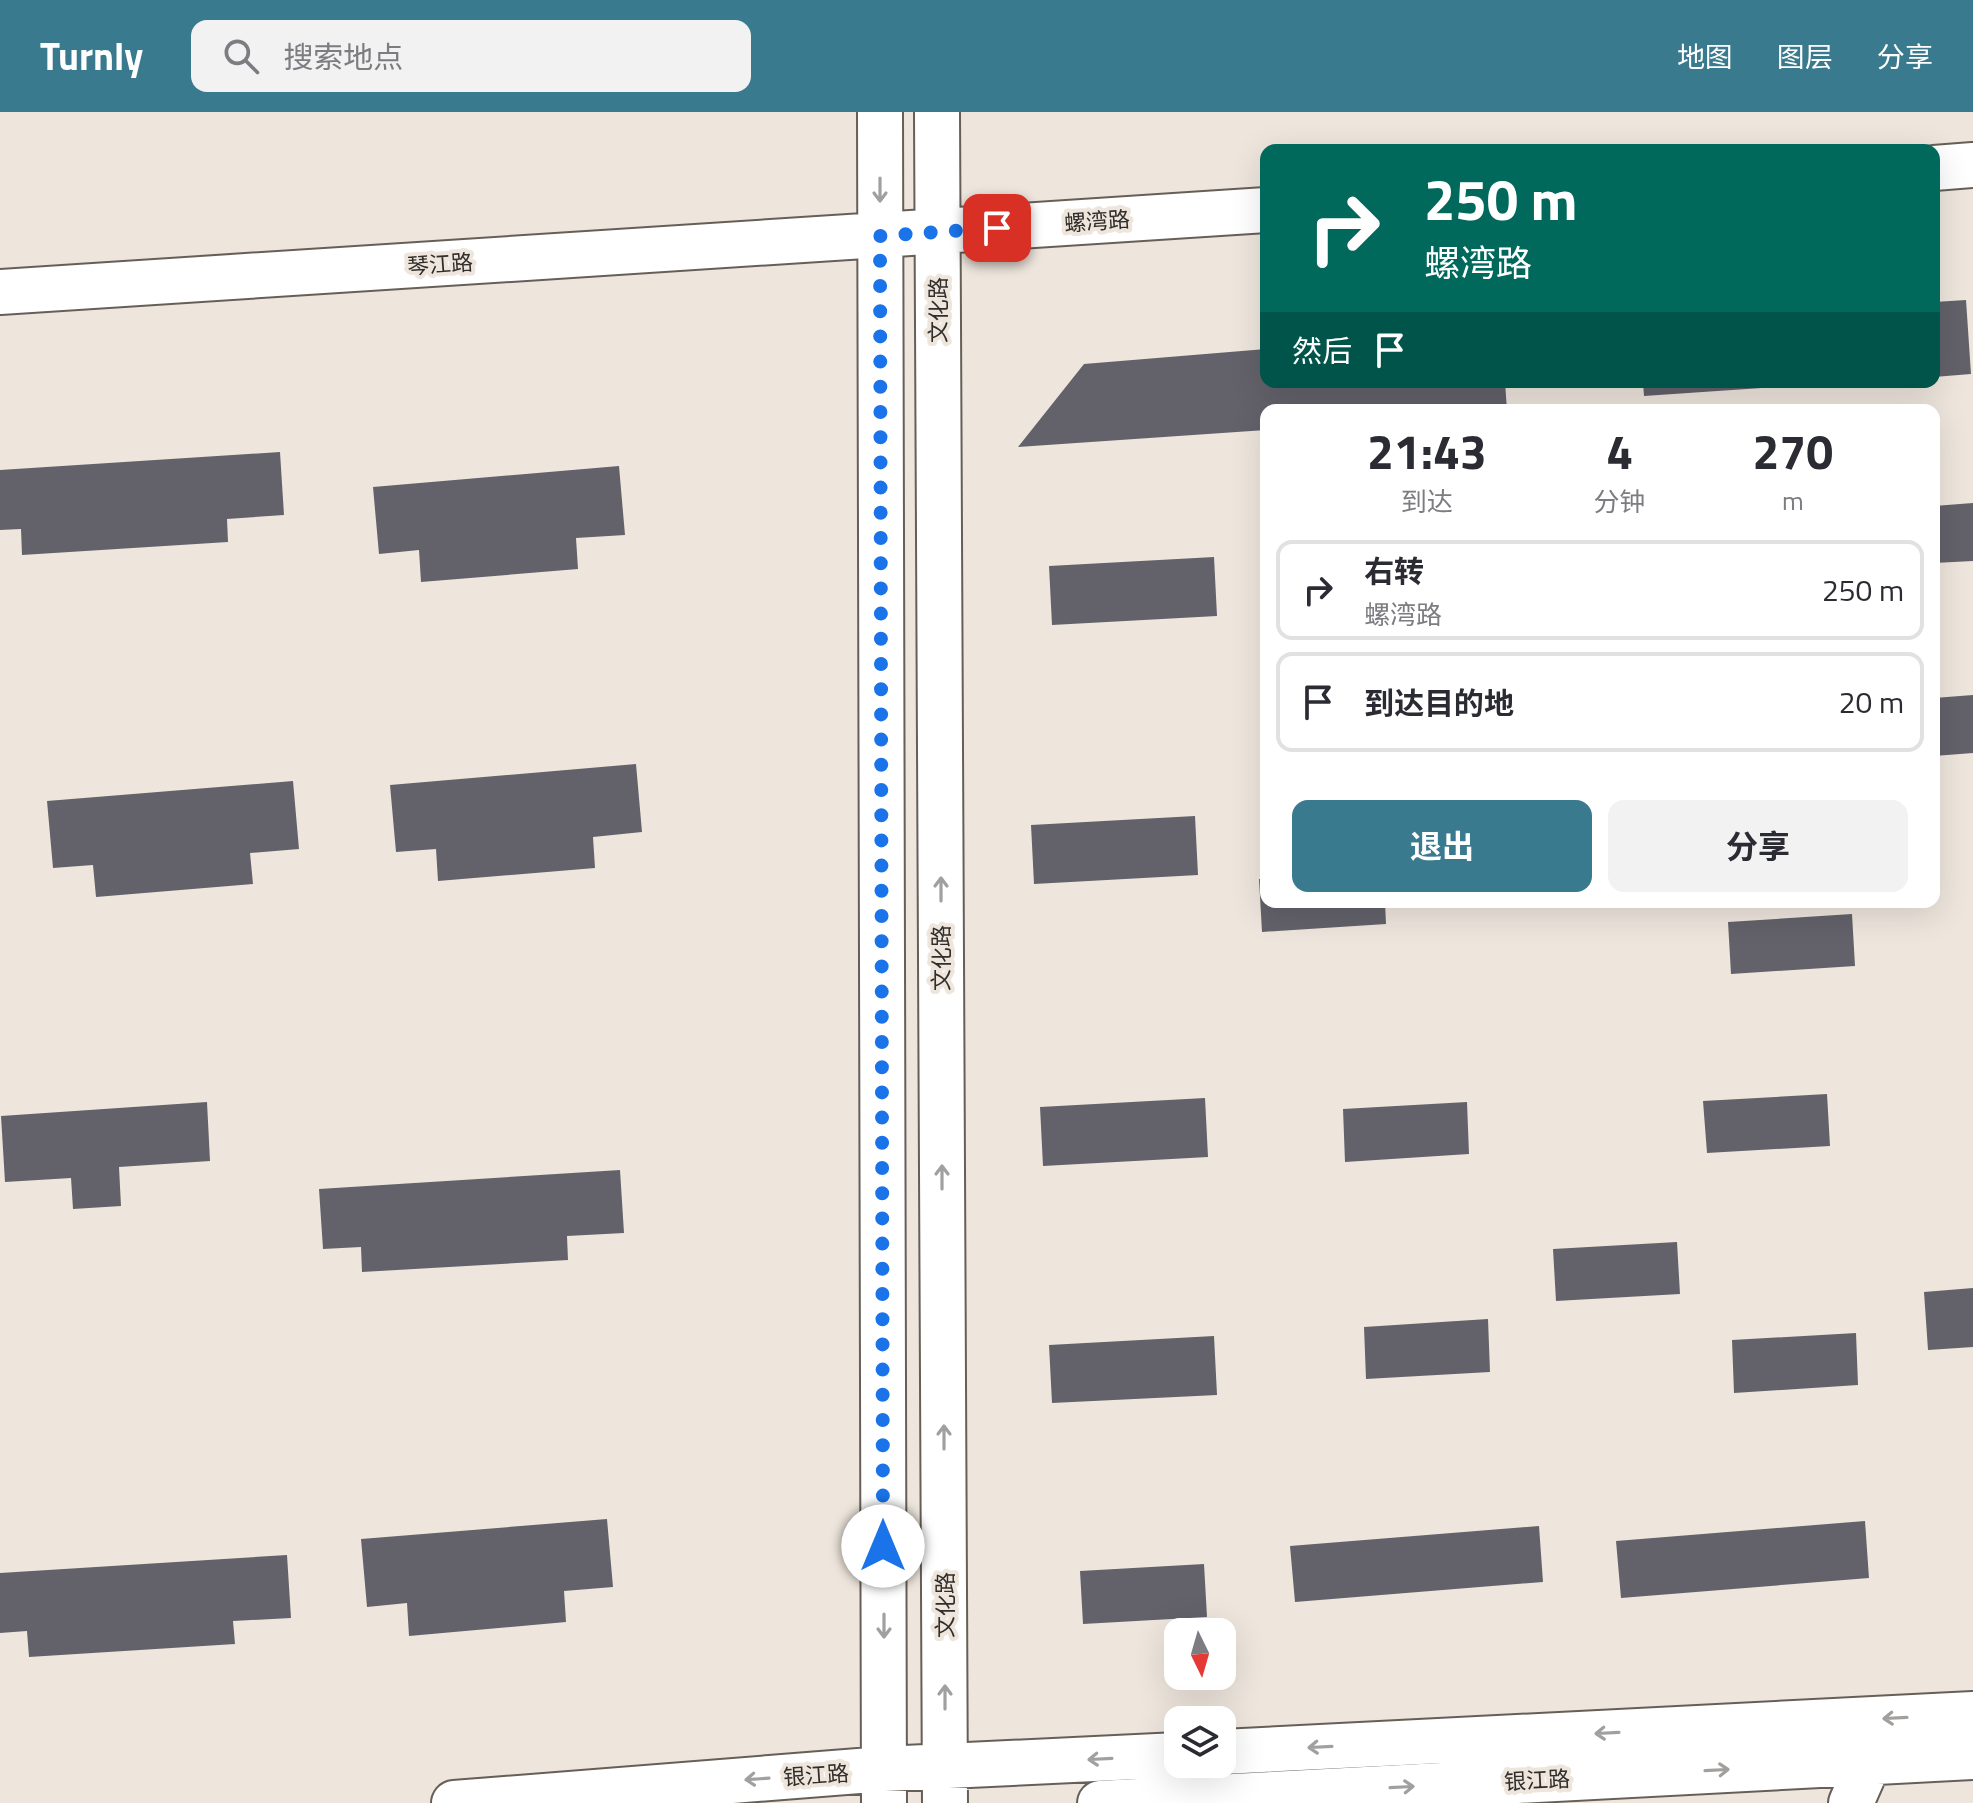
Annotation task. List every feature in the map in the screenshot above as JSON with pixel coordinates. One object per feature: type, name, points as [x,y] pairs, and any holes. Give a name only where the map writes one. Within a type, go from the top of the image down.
[{"type":"street","points":[[880,112],[884,1786]]},
{"type":"street","name":"文化路","points":[[937,112],[945,1785]]},
{"type":"street","points":[[1940,168],[1973,165]]},
{"type":"street","name":"螺湾路","points":[[880,236],[1260,210]]},
{"type":"street","name":"琴江路","points":[[0,292],[880,236]]},
{"type":"street","name":"银江路","points":[[1236,1751],[1973,1714]]},
{"type":"street","points":[[1657,1730],[1660,1788]]},
{"type":"street","name":"银江路","points":[[454,1803],[945,1785],[1164,1757]]},
{"type":"street","name":"银江路","points":[[1100,1803],[1660,1788],[1869,1762],[1973,1757]]},
{"type":"street","points":[[1851,1803],[1869,1762]]},
{"type":"building","points":[[1966,300],[1971,374],[1940,377],[1940,302]]},
{"type":"building","points":[[1260,349],[1260,388],[1505,388],[1507,404],[1260,404],[1260,430],[1018,447],[1084,364]]},
{"type":"building","points":[[1643,388],[1762,388],[1644,396]]},
{"type":"building","points":[[280,452],[284,515],[227,519],[228,542],[22,555],[21,529],[0,530],[0,470]]},
{"type":"building","points":[[619,466],[625,535],[576,538],[578,569],[421,582],[419,550],[379,554],[373,487]]},
{"type":"building","points":[[1973,503],[1973,561],[1940,563],[1940,506]]},
{"type":"building","points":[[1214,557],[1217,616],[1052,625],[1049,566]]},
{"type":"building","points":[[1973,695],[1973,753],[1940,756],[1940,698]]},
{"type":"building","points":[[636,764],[642,832],[593,837],[595,868],[438,881],[436,849],[396,852],[390,785]]},
{"type":"building","points":[[293,781],[299,849],[250,853],[253,884],[96,897],[93,865],[53,868],[47,801]]},
{"type":"building","points":[[1195,816],[1198,875],[1034,884],[1031,825]]},
{"type":"building","points":[[1261,908],[1385,908],[1386,924],[1262,932]]},
{"type":"building","points":[[1852,914],[1855,966],[1731,974],[1728,922]]},
{"type":"building","points":[[1827,1094],[1830,1146],[1707,1153],[1703,1101]]},
{"type":"building","points":[[1205,1098],[1208,1157],[1043,1166],[1040,1107]]},
{"type":"building","points":[[207,1102],[210,1161],[119,1167],[121,1206],[73,1209],[71,1178],[5,1182],[1,1116]]},
{"type":"building","points":[[1467,1102],[1469,1154],[1345,1162],[1343,1109]]},
{"type":"building","points":[[620,1170],[624,1233],[567,1236],[568,1260],[362,1272],[361,1247],[323,1249],[319,1189]]},
{"type":"building","points":[[1677,1242],[1680,1294],[1556,1301],[1553,1249]]},
{"type":"building","points":[[1973,1288],[1973,1347],[1928,1350],[1924,1292]]},
{"type":"building","points":[[1488,1319],[1490,1372],[1366,1379],[1364,1327]]},
{"type":"building","points":[[1856,1333],[1858,1385],[1734,1393],[1732,1340]]},
{"type":"building","points":[[1214,1336],[1217,1395],[1052,1403],[1049,1345]]},
{"type":"building","points":[[607,1519],[613,1587],[564,1591],[566,1622],[409,1636],[407,1603],[367,1607],[361,1539]]},
{"type":"building","points":[[1865,1521],[1869,1578],[1621,1598],[1616,1541]]},
{"type":"building","points":[[1539,1526],[1543,1582],[1295,1602],[1290,1546]]},
{"type":"building","points":[[287,1555],[291,1618],[233,1621],[235,1644],[29,1657],[27,1631],[0,1633],[0,1573]]},
{"type":"building","points":[[1204,1564],[1207,1617],[1083,1624],[1080,1571]]},
{"type":"route","points":[[883,1546],[880,236],[997,228]]}]
